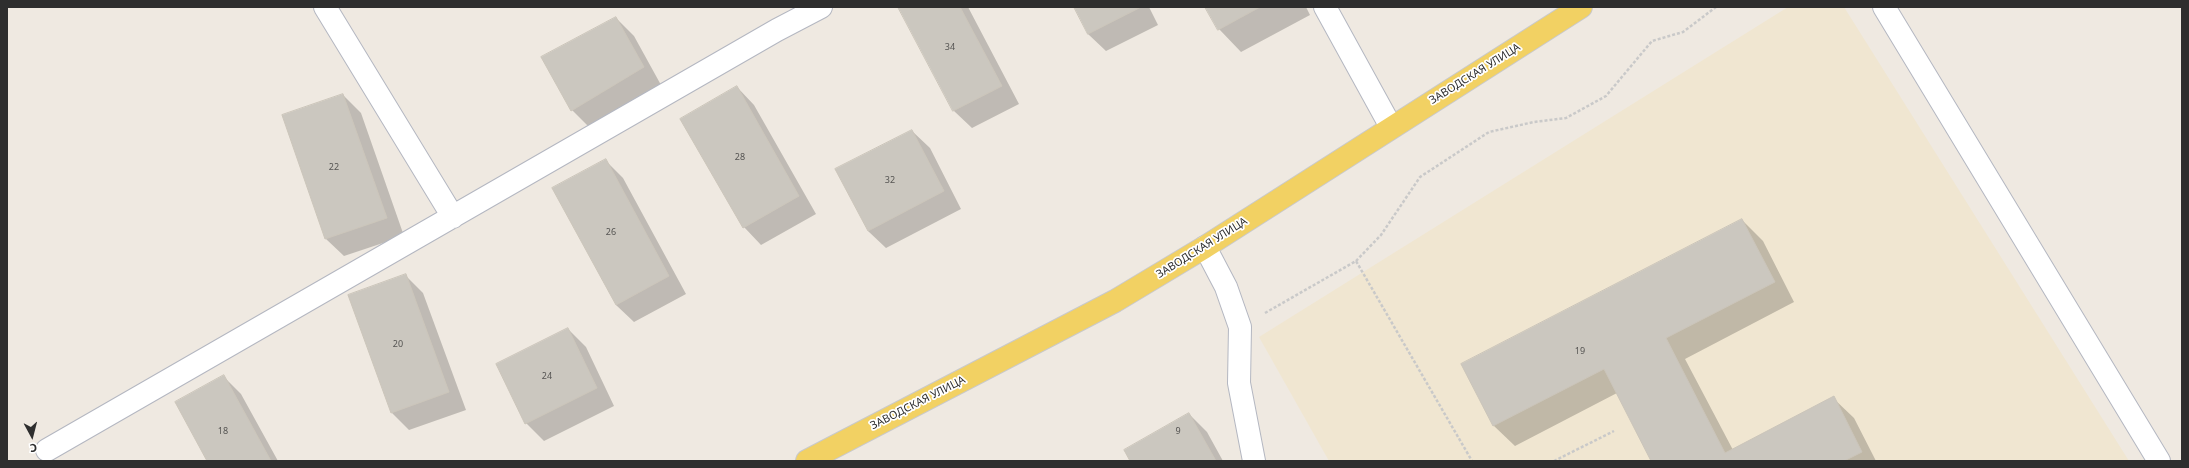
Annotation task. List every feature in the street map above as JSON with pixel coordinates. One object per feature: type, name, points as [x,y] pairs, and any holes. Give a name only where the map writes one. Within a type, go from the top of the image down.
[{"type":"main road","name":"ЗАВОДСКАЯ УЛИЦА","points":[[807,461],[1115,302],[1205,248],[1391,127],[1581,7]]},
{"type":"street","points":[[325,7],[453,217]]},
{"type":"street","points":[[47,450],[777,30],[821,7]]},
{"type":"street","points":[[1325,7],[1391,127]]},
{"type":"street","points":[[1884,7],[2159,461]]},
{"type":"street","points":[[1205,248],[1226,287],[1240,327],[1239,383],[1254,461]]},
{"type":"path","points":[[1240,327],[1356,261],[1381,235],[1420,177],[1489,132],[1534,122],[1566,118],[1606,96],[1652,41],[1683,32],[1716,7]]},
{"type":"path","points":[[1356,261],[1472,461]]},
{"type":"path","points":[[1554,461],[1614,431]]},
{"type":"shaded area","points":[[1788,7],[1844,7],[2129,461],[1329,461],[1259,337]]},
{"type":"building","points":[[898,7],[960,7],[1002,86],[953,111]]},
{"type":"building","points":[[1074,7],[1141,7],[1088,34]]},
{"type":"building","points":[[1205,7],[1260,7],[1218,30]]},
{"type":"building","points":[[616,17],[644,67],[571,111],[541,57]]},
{"type":"building","points":[[737,86],[799,196],[743,228],[680,119]]},
{"type":"building","points":[[343,94],[387,218],[325,239],[282,115]]},
{"type":"building","points":[[912,130],[944,191],[868,231],[835,169]]},
{"type":"building","points":[[606,159],[669,276],[616,305],[552,188]]},
{"type":"building","points":[[1742,219],[1775,282],[1666,338],[1725,453],[1834,396],[1862,452],[1844,461],[1651,461],[1604,369],[1493,426],[1461,364]]},
{"type":"building","points":[[406,274],[449,392],[391,413],[348,295]]},
{"type":"building","points":[[568,328],[597,388],[525,424],[496,364]]},
{"type":"building","points":[[224,375],[271,461],[207,461],[175,402]]},
{"type":"building","points":[[1189,413],[1216,461],[1130,461],[1124,450]]}]
